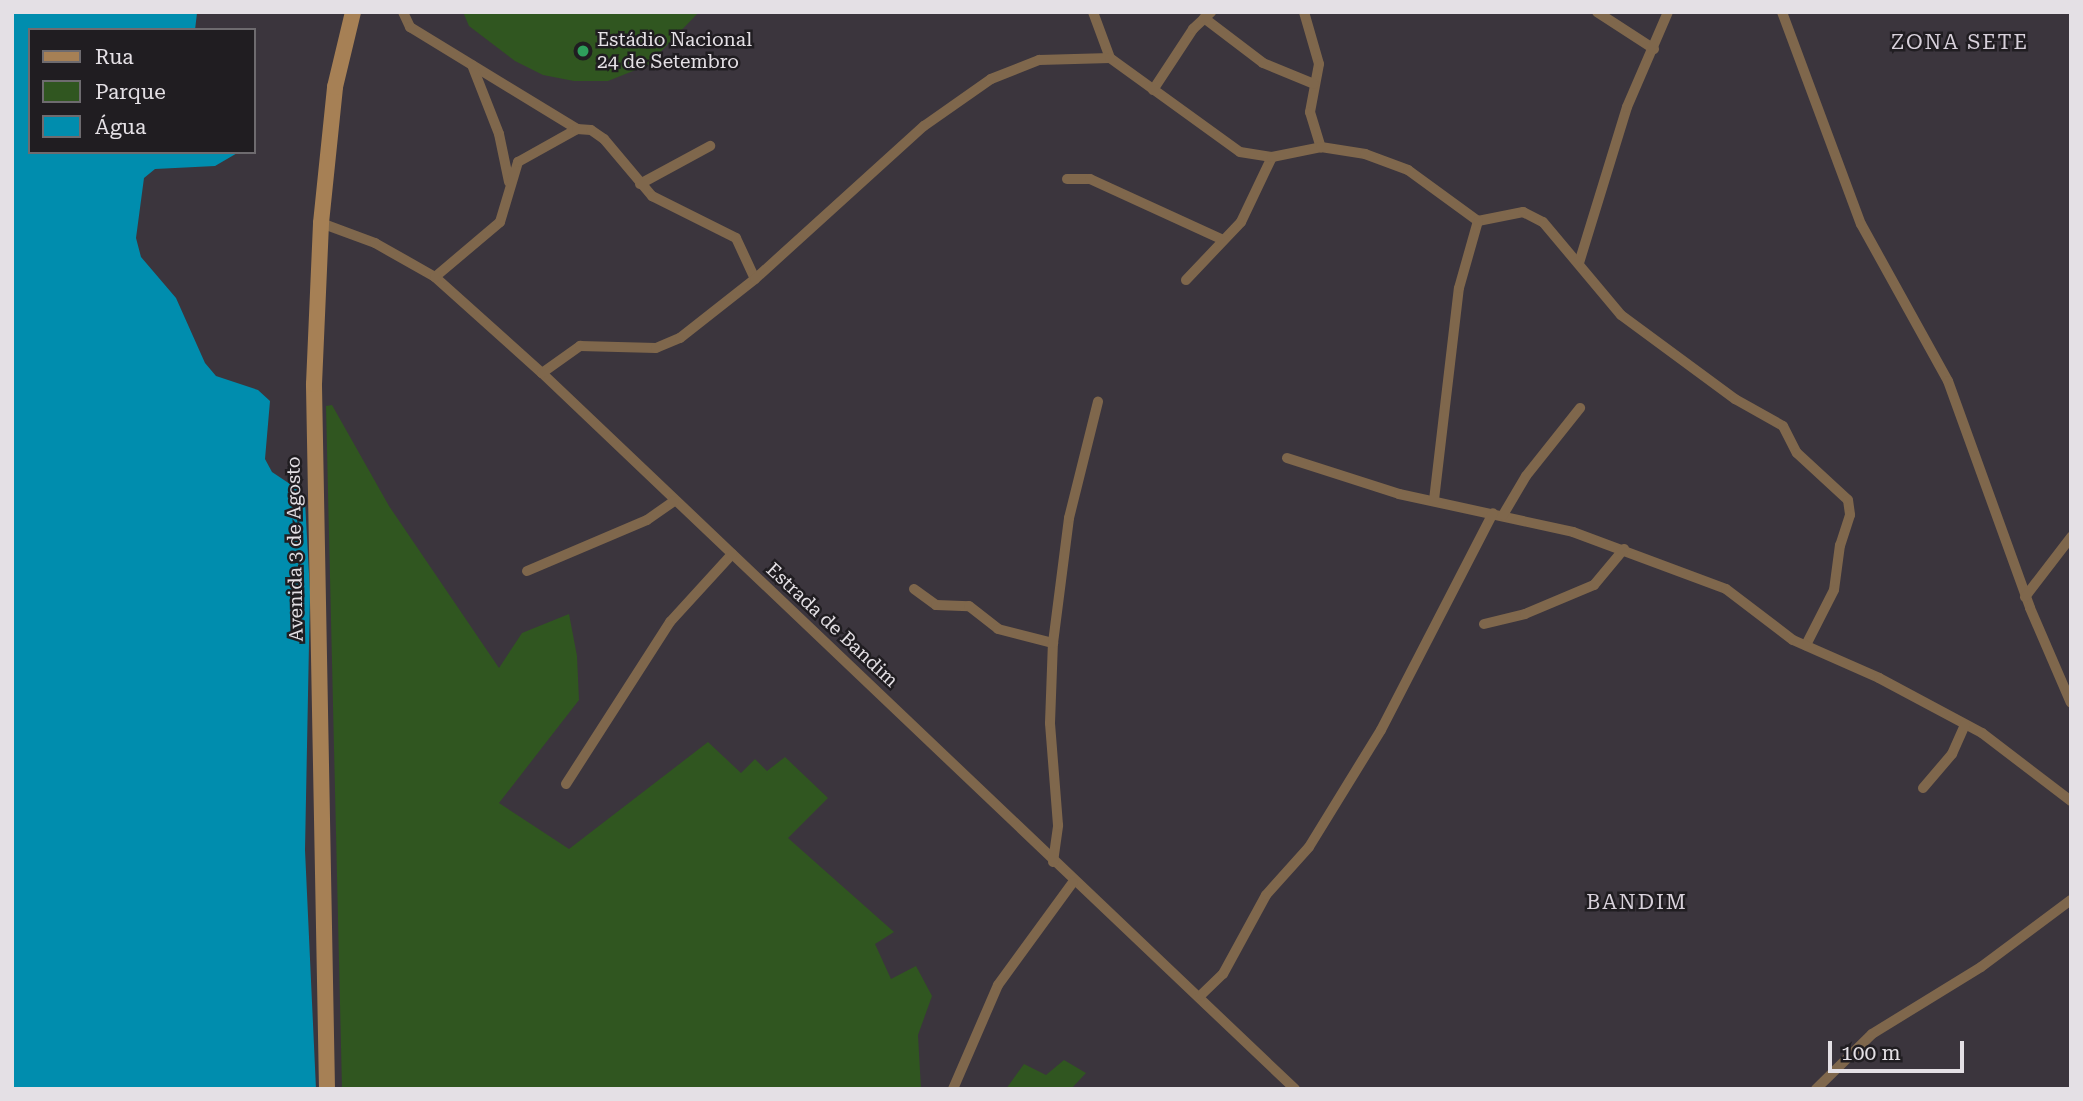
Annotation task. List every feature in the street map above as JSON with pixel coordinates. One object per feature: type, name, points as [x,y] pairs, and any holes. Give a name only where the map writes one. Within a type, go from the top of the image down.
[{"type":"street","name":"Avenida 3 de Agosto","points":[[327,1089],[314,450],[321,223],[335,87],[353,12]]},
{"type":"street","points":[[403,12],[410,27],[578,129],[591,130],[604,139],[640,184],[663,204],[736,238],[755,279]]},
{"type":"street","points":[[1093,12],[1110,58],[1240,152],[1272,157],[1321,147],[1387,160],[1478,222],[1523,212],[1534,215],[1579,263],[1621,315],[1644,335],[1752,411],[1783,426],[1797,453],[1848,500],[1850,515],[1840,545],[1834,590],[1806,645]]},
{"type":"street","points":[[1304,12],[1319,64],[1310,112],[1321,147]]},
{"type":"street","points":[[1597,12],[1654,49]]},
{"type":"street","points":[[1579,263],[1627,107],[1668,12]]},
{"type":"street","points":[[1782,12],[1861,224],[1948,381],[2025,597],[2071,704]]},
{"type":"street","points":[[1153,90],[1208,15],[1264,63],[1314,84]]},
{"type":"street","points":[[542,373],[580,346],[665,346],[755,279],[924,127],[991,79],[1039,60],[1110,58]]},
{"type":"street","points":[[471,64],[499,134],[509,182]]},
{"type":"street","points":[[435,277],[500,222],[509,182],[518,162],[578,129]]},
{"type":"street","points":[[640,184],[710,146]]},
{"type":"street","points":[[1186,280],[1252,205],[1272,157]]},
{"type":"street","points":[[1067,179],[1090,179],[1223,240]]},
{"type":"street","points":[[1434,500],[1459,288],[1478,222]]},
{"type":"street","name":"Estrada de Bandim","points":[[321,223],[375,243],[435,277],[542,373],[1073,882],[1199,996],[1296,1089]]},
{"type":"street","points":[[1053,862],[1058,825],[1050,723],[1053,643],[1072,506],[1098,402]]},
{"type":"street","points":[[1199,996],[1223,974],[1266,895],[1309,847],[1375,741],[1498,514],[1580,408]]},
{"type":"street","points":[[1287,458],[1399,494],[1498,514],[1624,549],[1738,596],[1783,634],[1965,725],[2071,801]]},
{"type":"street","points":[[527,571],[647,520],[674,501]]},
{"type":"street","points":[[2025,597],[2071,537]]},
{"type":"street","points":[[1484,624],[1525,614],[1594,585],[1624,549]]},
{"type":"street","points":[[566,784],[670,622],[732,554]]},
{"type":"street","points":[[914,589],[936,605],[969,606],[998,629],[1053,643]]},
{"type":"street","points":[[1923,788],[1952,754],[1965,725]]},
{"type":"street","points":[[953,1089],[998,985],[1073,882]]},
{"type":"street","points":[[1816,1089],[1872,1034],[1969,975],[2071,900]]},
{"type":"green space","name":"Estádio Nacional 24 de Setembro","points":[[463,12],[699,12],[648,65],[608,81],[574,81],[543,75],[515,61],[469,26]]},
{"type":"green space","points":[[332,405],[389,506],[499,668],[522,633],[569,614],[577,656],[579,700],[499,803],[569,849],[708,742],[741,773],[755,759],[767,771],[785,757],[828,798],[788,838],[894,932],[875,944],[891,979],[916,966],[932,996],[918,1035],[921,1089],[342,1089],[326,406]]},
{"type":"green space","points":[[1064,1060],[1086,1073],[1071,1089],[1006,1089],[1024,1064],[1046,1075]]},
{"type":"water","points":[[12,12],[197,13],[195,28],[28,28],[28,154],[236,154],[215,166],[155,169],[144,178],[136,238],[141,257],[176,298],[205,363],[216,376],[258,390],[270,401],[265,459],[272,472],[299,490],[305,501],[310,592],[305,850],[316,1089],[12,1089]]},
{"type":"waterway","points":[[715,1089],[739,1089]]},
{"type":"place","name":"Estádio Nacional 24 de Setembro","points":[[583,51]]},
{"type":"district","name":"ZONA SETE","points":[[1960,42]]},
{"type":"district","name":"BANDIM","points":[[1637,902]]}]
